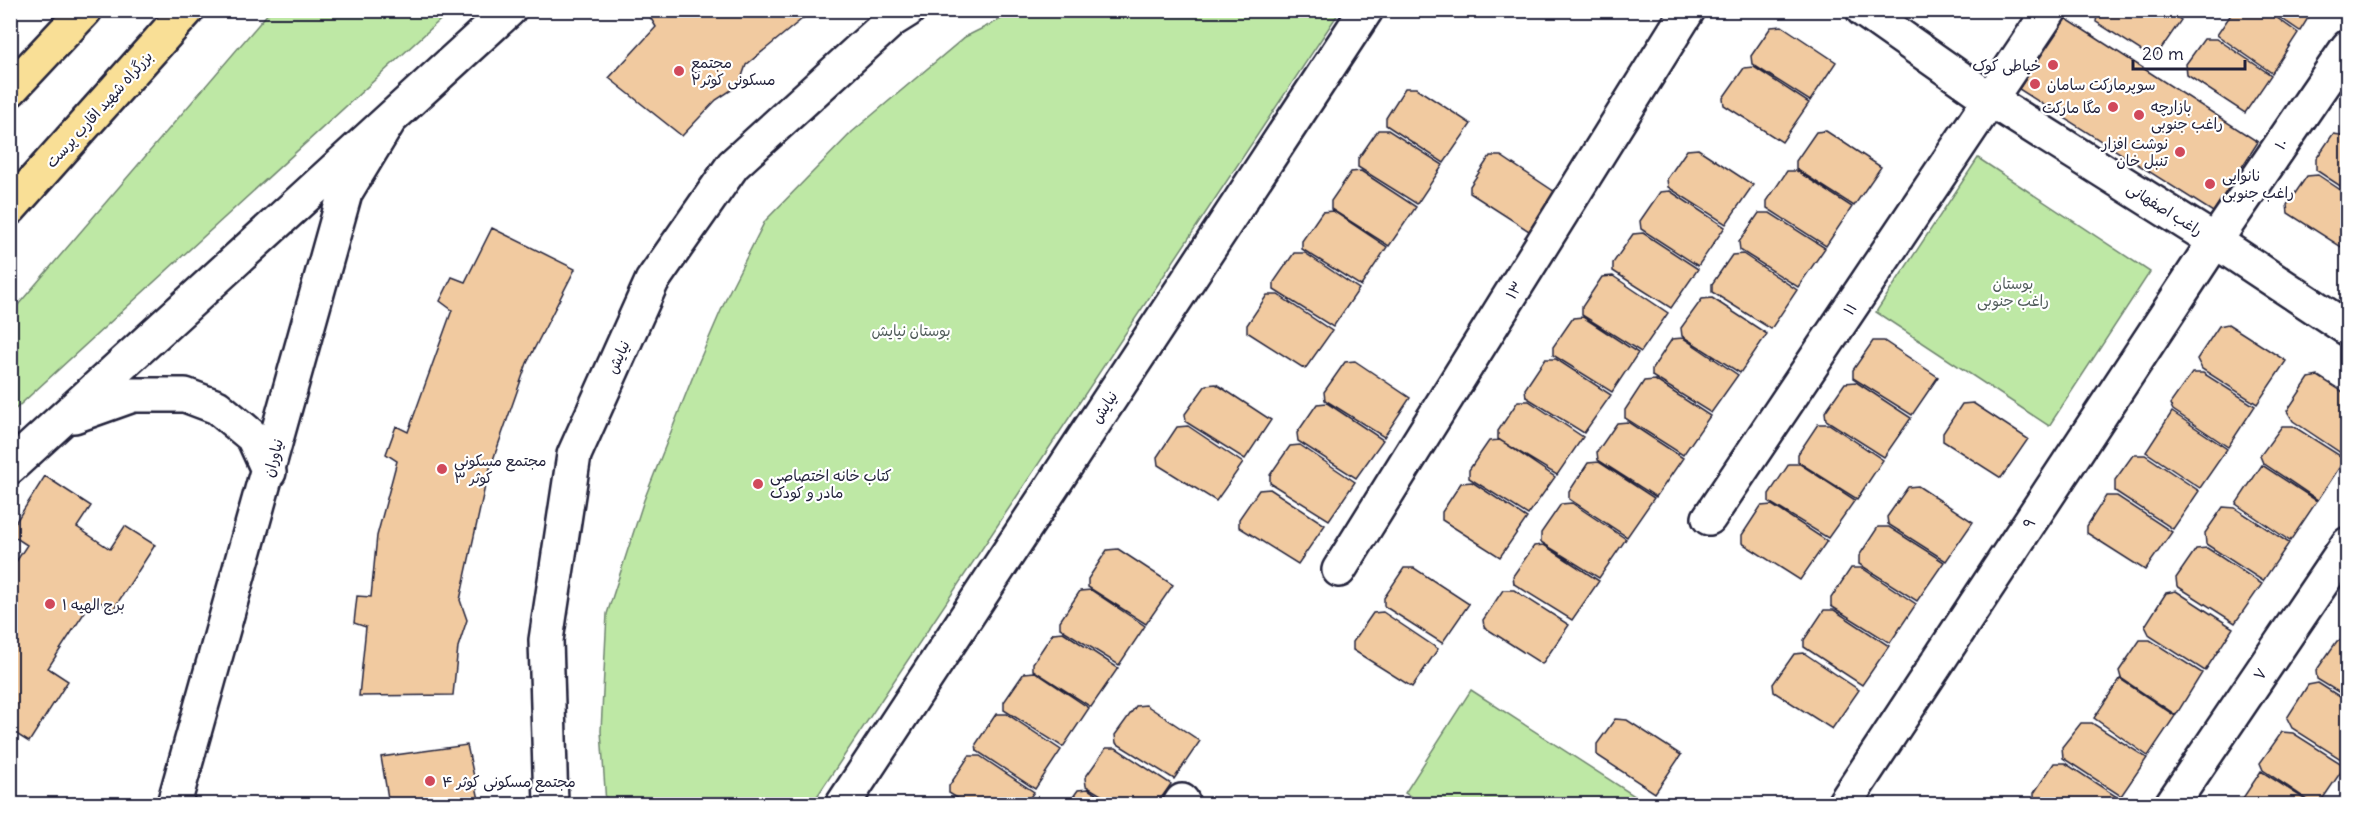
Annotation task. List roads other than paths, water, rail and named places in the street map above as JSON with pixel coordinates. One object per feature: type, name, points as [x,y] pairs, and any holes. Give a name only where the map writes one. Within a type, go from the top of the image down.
[{"type":"highway","points":[[10,90],[85,10]]},
{"type":"highway","name":"بزرگراه شهید اقارب پرست","points":[[10,208],[187,10]]},
{"type":"street","name":"نیاوران","points":[[10,467],[509,10]]},
{"type":"street","name":"نیایش","points":[[551,804],[546,640],[574,455],[647,292],[734,165],[892,20],[908,10]]},
{"type":"street","name":"نیایش","points":[[843,804],[1366,10]]},
{"type":"street","name":"۱۳","points":[[1339,570],[1688,10]]},
{"type":"street","name":"راغب اصفهانی","points":[[1863,10],[1991,100],[2348,328]]},
{"type":"street","name":"۱۱","points":[[1709,518],[2050,10]]},
{"type":"street","name":"۱۰","points":[[2215,241],[2348,47]]},
{"type":"street","name":"نیاوران","points":[[174,804],[269,472],[345,193],[390,119]]},
{"type":"street","name":"۹","points":[[1844,804],[2215,241]]},
{"type":"street","points":[[61,420],[133,395],[185,395],[217,407],[253,437],[269,472]]},
{"type":"street","name":"۷","points":[[2172,804],[2348,544]]},
{"type":"place","name":"خیاطی کوک","points":[[2053,65]]},
{"type":"place","name":"مجتمع مسکونی کوثر۲","points":[[679,71]]},
{"type":"place","name":"سوپرمارکت سامان","points":[[2035,84]]},
{"type":"place","name":"مگا مارکت","points":[[2113,107]]},
{"type":"place","name":"بازارچه راغب جنوبی","points":[[2139,115]]},
{"type":"place","name":"نوشت افزار تنبل خان","points":[[2180,152]]},
{"type":"place","name":"نانوایی راغب جنوبی","points":[[2210,184]]},
{"type":"place","name":"مجتمع مسکونی کوثر ۳","points":[[442,469]]},
{"type":"place","name":"کتاب خانه اختصاصی مادر و کودک","points":[[758,484]]},
{"type":"place","name":"برج الهیه ۱","points":[[50,604]]},
{"type":"place","name":"مجتمع مسکونی کوثر ۴","points":[[430,781]]},
{"type":"park label","name":"بوستان راغب جنوبی","points":[[2013,292]]},
{"type":"park label","name":"بوستان نیایش","points":[[911,330]]}]
